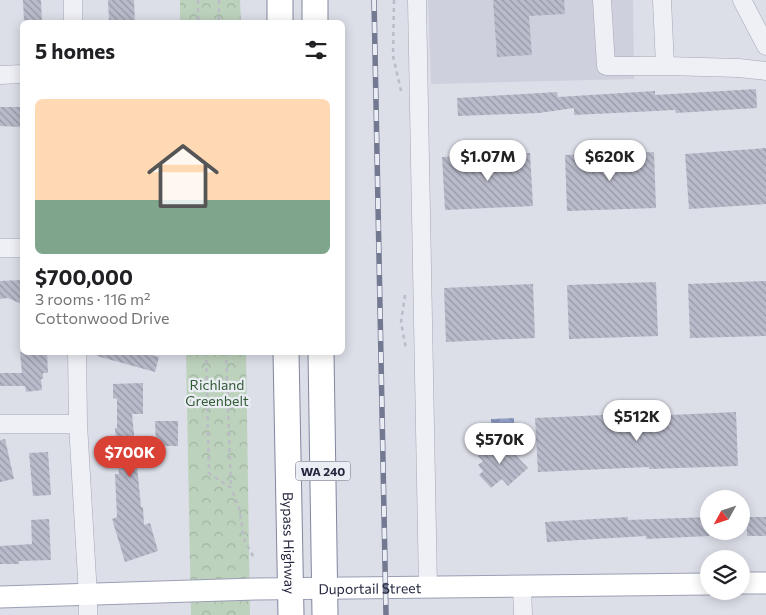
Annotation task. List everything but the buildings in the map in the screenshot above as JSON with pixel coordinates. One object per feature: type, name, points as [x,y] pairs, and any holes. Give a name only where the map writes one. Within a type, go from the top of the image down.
[{"type":"highway","points":[[280,0],[280,20]]},
{"type":"highway","points":[[315,0],[315,20]]},
{"type":"highway","name":"Bypass Highway","points":[[286,355],[291,615]]},
{"type":"highway","name":"WA 240","points":[[321,355],[325,615]]},
{"type":"main road","points":[[750,583],[766,583]]},
{"type":"main road","name":"Duportail Street","points":[[0,597],[88,605],[255,589],[700,584]]},
{"type":"street","points":[[73,0],[73,20]]},
{"type":"street","points":[[417,0],[428,588]]},
{"type":"street","points":[[602,0],[606,66],[739,68],[766,71]]},
{"type":"street","points":[[662,0],[665,66]]},
{"type":"street","points":[[742,0],[766,46]]},
{"type":"street","points":[[0,74],[20,74]]},
{"type":"street","points":[[0,248],[20,248]]},
{"type":"street","points":[[77,355],[78,424],[88,605]]},
{"type":"street","points":[[0,424],[78,424]]},
{"type":"street","points":[[522,586],[523,615]]},
{"type":"path","points":[[198,0],[198,20]]},
{"type":"path","points":[[219,0],[220,20]]},
{"type":"path","points":[[206,355],[209,473],[231,488]]},
{"type":"path","points":[[226,355],[231,488],[239,507],[244,539],[254,558]]},
{"type":"shaded area","points":[[428,0],[633,0],[634,79],[431,84]]},
{"type":"green space","points":[[180,0],[240,0],[241,20],[180,20]]},
{"type":"green space","name":"Richland Greenbelt","points":[[186,355],[246,355],[250,615],[191,615]]},
{"type":"water","points":[[514,418],[514,432],[491,433],[491,419]]},
{"type":"railway","points":[[374,0],[386,615]]}]
